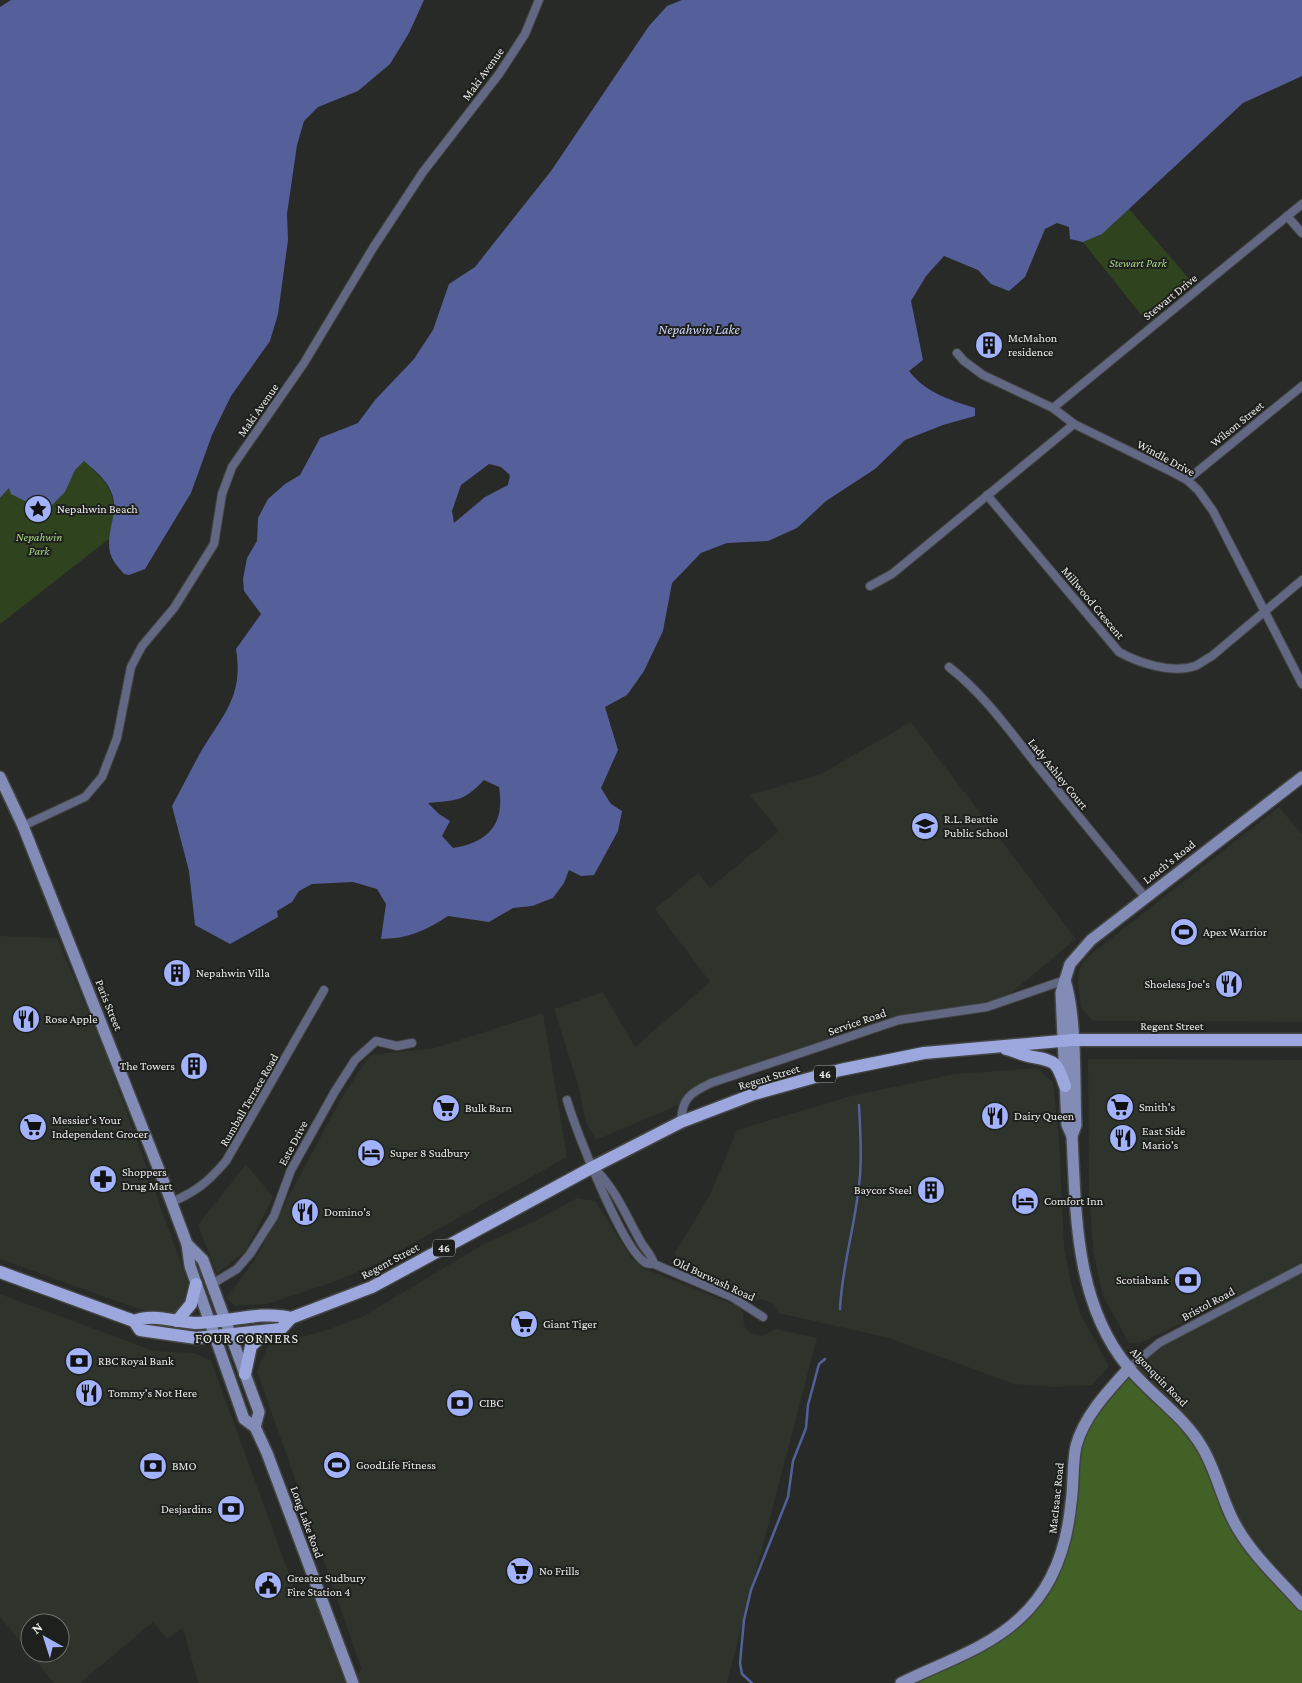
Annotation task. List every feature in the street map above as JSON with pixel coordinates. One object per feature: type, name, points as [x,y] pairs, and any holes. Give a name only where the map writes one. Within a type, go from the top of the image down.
[{"type":"main road","name":"Regent Street","points":[[0,1272],[134,1321],[140,1330],[170,1336],[215,1338],[281,1329],[291,1318],[372,1287],[593,1166],[681,1122],[754,1094],[840,1070],[924,1053],[1067,1040],[1302,1040]]},
{"type":"main road","points":[[999,1046],[1033,1057],[1048,1059],[1058,1069],[1065,1086]]},
{"type":"main road","points":[[177,1321],[191,1304],[196,1284]]},
{"type":"main road","name":"Regent Street","points":[[134,1321],[144,1316],[177,1321],[210,1322],[226,1322],[278,1315],[291,1318]]},
{"type":"main road","points":[[245,1374],[251,1346],[267,1331]]},
{"type":"street","name":"Maki Avenue","points":[[23,826],[85,797],[102,777],[117,738],[131,667],[142,646],[174,608],[214,544],[222,494],[232,467],[304,363],[373,248],[423,172],[499,74],[525,34],[539,0]]},
{"type":"street","name":"Stewart Drive","points":[[1053,408],[1302,204]]},
{"type":"street","points":[[1287,216],[1302,233]]},
{"type":"street","name":"Windle Drive","points":[[957,352],[964,361],[983,375],[1053,408],[1074,424],[1187,480],[1198,490],[1213,511],[1266,610],[1302,684]]},
{"type":"street","name":"Wilson Street","points":[[1187,480],[1302,386]]},
{"type":"street","points":[[870,586],[892,574],[1074,424]]},
{"type":"street","name":"Millwood Crescent","points":[[988,495],[1120,652],[1137,662],[1175,668],[1195,666],[1212,656],[1302,580]]},
{"type":"street","name":"Lady Ashley Court","points":[[949,667],[965,679],[989,706],[1089,831],[1146,898]]},
{"type":"street","name":"Loach's Road","points":[[1065,980],[1070,964],[1083,947],[1302,776]]},
{"type":"street","name":"Paris Street","points":[[1,780],[23,826],[172,1202],[186,1244],[190,1266],[210,1322]]},
{"type":"street","points":[[1065,980],[1070,994],[1067,1040]]},
{"type":"street","name":"Service Road","points":[[681,1122],[683,1103],[694,1091],[712,1083],[899,1020],[986,1007],[1065,980]]},
{"type":"street","name":"Rumball Terrace Road","points":[[172,1202],[198,1190],[208,1182],[226,1161],[324,990]]},
{"type":"street","name":"Algonquin Road","points":[[1067,1040],[1065,1086],[1067,1125],[1072,1136],[1080,1256],[1090,1296],[1104,1331],[1129,1368],[1188,1428],[1211,1463],[1232,1520],[1244,1538],[1302,1605]]},
{"type":"street","name":"Algonquin Road","points":[[1067,1040],[1076,1124],[1072,1136]]},
{"type":"street","name":"Este Drive","points":[[212,1284],[237,1269],[250,1254],[274,1216],[291,1170],[334,1093],[355,1060],[376,1041],[397,1046],[412,1043]]},
{"type":"street","name":"Old Burwash Road","points":[[567,1100],[576,1130],[593,1166],[608,1181],[643,1246],[652,1257],[654,1264],[732,1298],[764,1317]]},
{"type":"street","name":"Paris Street","points":[[186,1244],[202,1260],[226,1322]]},
{"type":"street","name":"Bristol Road","points":[[1129,1368],[1159,1343],[1302,1268]]},
{"type":"street","name":"Long Lake Road","points":[[210,1322],[244,1419],[255,1427],[267,1453],[353,1683]]},
{"type":"street","name":"Long Lake Road","points":[[226,1322],[259,1412],[255,1427]]},
{"type":"street","name":"MacIsaac Road","points":[[900,1683],[983,1644],[1003,1632],[1033,1604],[1051,1578],[1064,1549],[1072,1502],[1076,1445],[1086,1423],[1105,1395],[1129,1368]]},
{"type":"shaded area","points":[[911,722],[1076,939],[999,1003],[899,1020],[694,1091],[683,1103],[596,1140],[585,1120],[579,1088],[554,1009],[603,992],[635,1047],[710,982],[655,909],[698,873],[710,888],[779,831],[750,795],[821,774]]},
{"type":"shaded area","points":[[1279,807],[1302,834],[1302,1022],[1093,1021],[1081,1008],[1078,982],[1080,968],[1086,958]]},
{"type":"shaded area","points":[[0,936],[57,938],[106,1054],[193,1297],[182,1317],[136,1308],[0,1259]]},
{"type":"shaded area","points":[[543,1013],[567,1157],[376,1264],[333,1282],[267,1304],[236,1306],[226,1298],[254,1261],[341,1099],[370,1055],[435,1048]]},
{"type":"shaded area","points":[[1088,1059],[1302,1060],[1302,1265],[1140,1343],[1129,1343],[1103,1296],[1094,1256],[1089,1197]]},
{"type":"shaded area","points":[[1037,1068],[1053,1082],[1059,1139],[1064,1246],[1071,1284],[1080,1313],[1109,1366],[1092,1385],[1054,1387],[1014,1384],[889,1338],[778,1313],[772,1303],[761,1299],[755,1300],[694,1269],[674,1254],[710,1195],[737,1130],[851,1096],[955,1074]]},
{"type":"shaded area","points":[[246,1164],[273,1197],[246,1251],[217,1274],[198,1225]]},
{"type":"shaded area","points":[[577,1198],[595,1201],[632,1259],[643,1268],[735,1305],[743,1312],[744,1326],[751,1333],[762,1336],[775,1329],[817,1338],[727,1683],[198,1683],[183,1628],[167,1639],[153,1622],[80,1683],[54,1683],[38,1663],[70,1663],[70,1613],[20,1613],[20,1641],[0,1617],[0,1294],[154,1351],[194,1353],[211,1361],[299,1601],[317,1588],[351,1677],[362,1670],[257,1371],[268,1346],[324,1331],[362,1317],[484,1244],[539,1219]]},
{"type":"shaded area","points":[[1302,1268],[1302,1605],[1261,1560],[1129,1368],[1159,1343]]},
{"type":"green space","name":"Stewart Park","points":[[1129,209],[1191,281],[1143,317],[1083,242],[1102,234]]},
{"type":"green space","name":"Nepahwin Park","points":[[84,461],[103,480],[112,495],[113,512],[110,538],[0,624],[0,498],[9,488],[65,492],[75,470]]},
{"type":"green space","points":[[1129,1368],[1188,1427],[1232,1519],[1302,1605],[1302,1683],[901,1683],[1003,1632],[1051,1578],[1072,1502],[1086,1423]]},
{"type":"water","points":[[11,0],[424,0],[409,33],[390,64],[358,91],[318,107],[304,121],[297,145],[287,214],[288,240],[278,314],[270,341],[231,396],[212,435],[191,493],[145,569],[129,575],[124,574],[112,558],[110,551],[109,543],[114,512],[111,491],[101,477],[84,461],[75,470],[65,492],[52,505],[33,505],[11,494],[9,488],[0,498],[0,7]]},
{"type":"water","name":"Nepahwin Lake","points":[[682,0],[1302,0],[1302,76],[1243,103],[1102,234],[1083,242],[1070,239],[1069,227],[1057,223],[1045,229],[1025,277],[1009,291],[991,284],[978,270],[944,256],[926,276],[911,301],[923,360],[909,371],[923,385],[939,395],[975,408],[975,416],[943,425],[905,440],[875,469],[826,501],[797,528],[768,541],[727,543],[701,553],[672,583],[663,631],[644,671],[627,695],[605,707],[618,750],[601,788],[611,804],[622,811],[618,831],[594,875],[581,876],[569,870],[564,883],[553,898],[532,906],[513,908],[489,922],[448,916],[416,933],[390,939],[381,939],[386,904],[377,889],[353,882],[312,884],[299,891],[292,902],[277,911],[278,917],[230,944],[195,925],[189,871],[172,806],[199,755],[229,705],[237,681],[236,649],[261,614],[244,591],[243,579],[247,558],[257,541],[258,518],[268,499],[285,484],[300,475],[320,438],[358,423],[375,400],[414,359],[433,330],[449,284],[475,267],[551,171],[649,26],[667,6]],"holes":[[[489,464],[501,467],[510,475],[508,485],[485,497],[454,523],[452,511],[461,485]],[[484,780],[499,787],[500,800],[497,821],[485,836],[466,845],[453,848],[442,836],[450,821],[439,814],[428,803],[459,799]]]},
{"type":"waterway","points":[[840,1309],[841,1292],[856,1209],[860,1175],[859,1105]]},
{"type":"waterway","points":[[752,1683],[742,1674],[740,1663],[744,1620],[751,1590],[788,1497],[793,1461],[806,1428],[808,1405],[819,1364],[825,1359]]},
{"type":"place","name":"McMahon residence","points":[[989,345]]},
{"type":"place","name":"Nepahwin Beach","points":[[38,509]]},
{"type":"place","name":"R.L. Beattie Public School","points":[[925,826]]},
{"type":"place","name":"Apex Warrior","points":[[1184,932]]},
{"type":"place","name":"Nepahwin Villa","points":[[177,973]]},
{"type":"place","name":"Shoeless Joe's","points":[[1229,984]]},
{"type":"place","name":"Rose Apple","points":[[26,1019]]},
{"type":"place","name":"The Towers","points":[[194,1066]]},
{"type":"place","name":"Smith's","points":[[1120,1107]]},
{"type":"place","name":"Bulk Barn","points":[[446,1108]]},
{"type":"place","name":"Dairy Queen","points":[[995,1116]]},
{"type":"place","name":"Messier's Your Independent Grocer","points":[[33,1127]]},
{"type":"place","name":"East Side Mario's","points":[[1123,1138]]},
{"type":"place","name":"Super 8 Sudbury","points":[[371,1153]]},
{"type":"place","name":"Shoppers Drug Mart","points":[[103,1179]]},
{"type":"place","name":"Baycor Steel","points":[[931,1190]]},
{"type":"place","name":"Comfort Inn","points":[[1025,1201]]},
{"type":"place","name":"Domino's","points":[[305,1212]]},
{"type":"place","name":"Scotiabank","points":[[1188,1280]]},
{"type":"place","name":"Giant Tiger","points":[[524,1324]]},
{"type":"place","name":"RBC Royal Bank","points":[[79,1361]]},
{"type":"place","name":"Tommy's Not Here","points":[[89,1393]]},
{"type":"place","name":"CIBC","points":[[460,1403]]},
{"type":"place","name":"GoodLife Fitness","points":[[337,1465]]},
{"type":"place","name":"BMO","points":[[153,1466]]},
{"type":"place","name":"Desjardins","points":[[231,1509]]},
{"type":"place","name":"No Frills","points":[[520,1571]]},
{"type":"place","name":"Greater Sudbury Fire Station 4","points":[[268,1585]]},
{"type":"district","name":"FOUR CORNERS","points":[[247,1338]]}]
